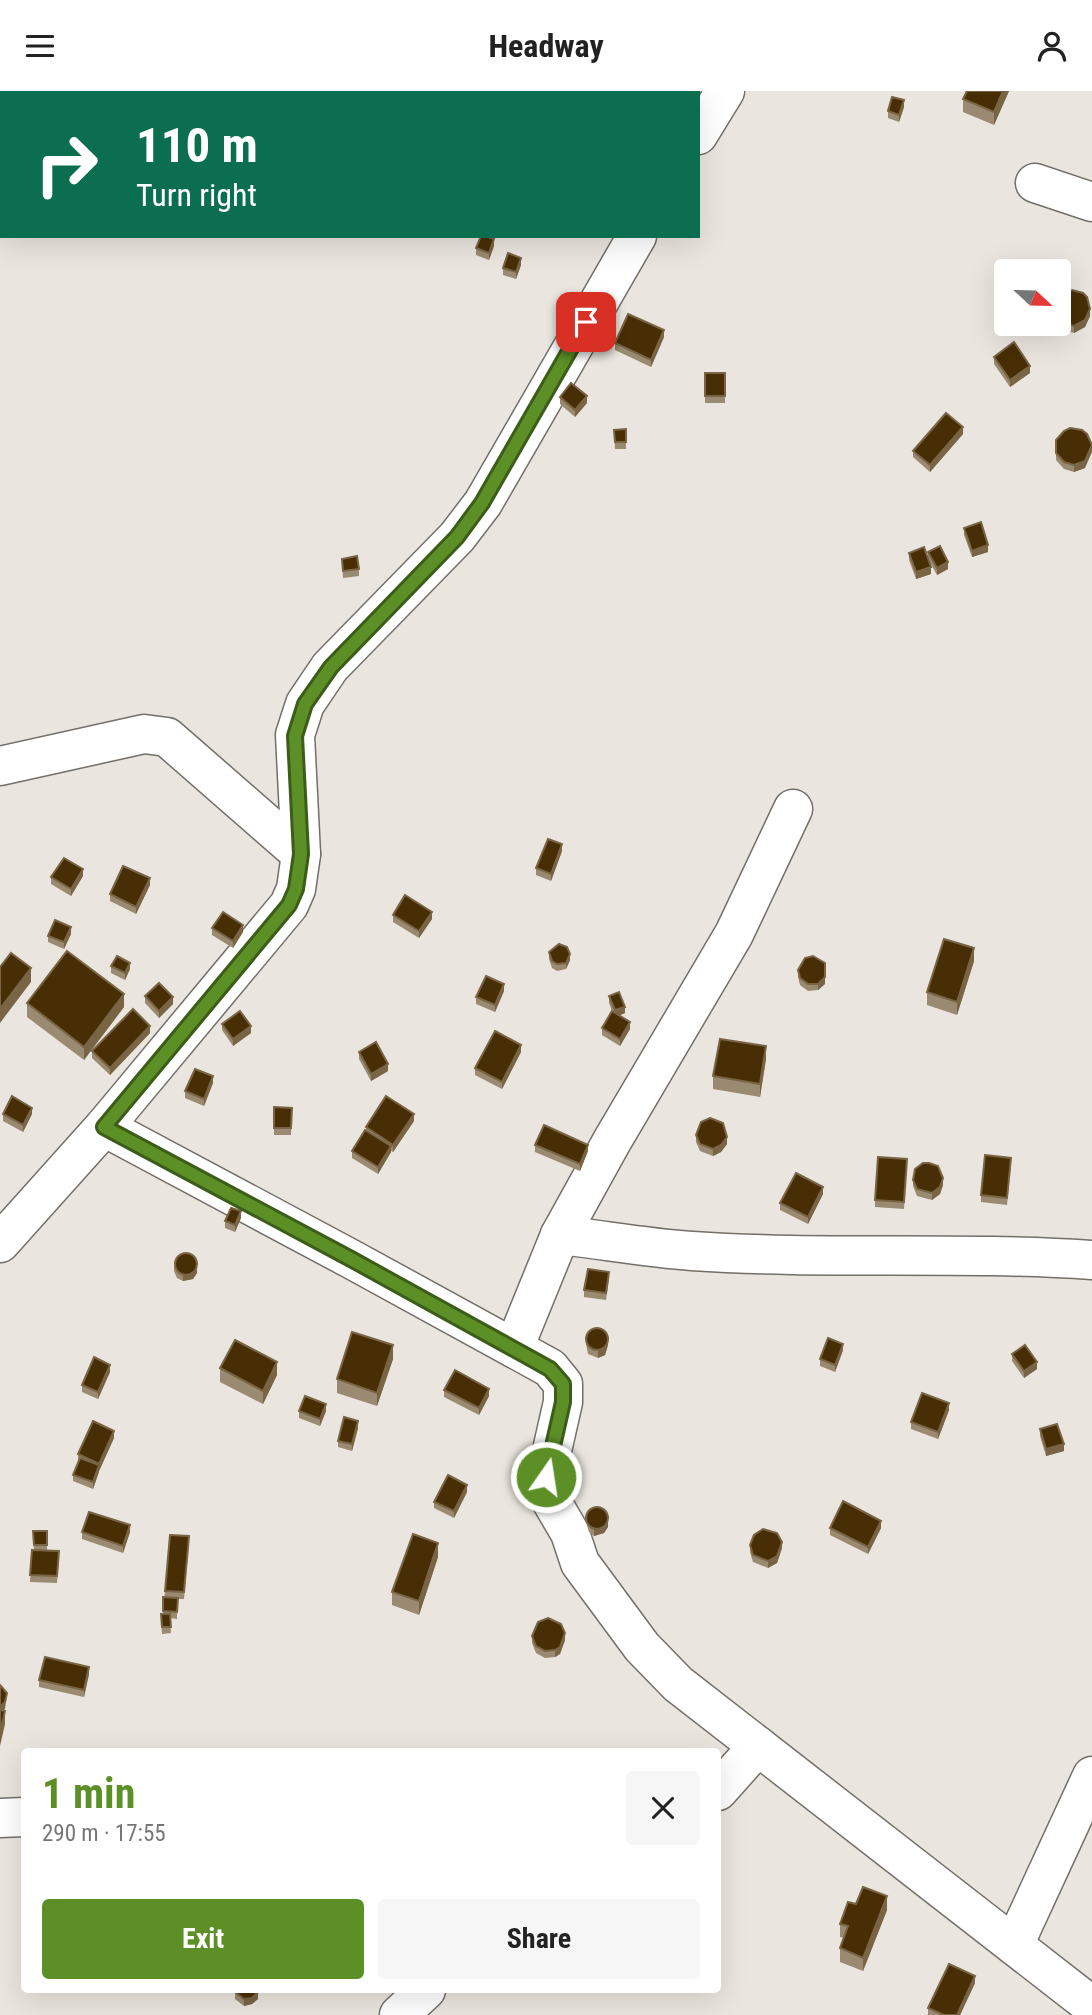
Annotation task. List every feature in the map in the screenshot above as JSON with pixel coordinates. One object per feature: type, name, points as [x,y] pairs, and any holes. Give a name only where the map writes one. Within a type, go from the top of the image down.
[{"type":"street","points":[[700,132],[725,91]]},
{"type":"street","points":[[1035,183],[1092,202]]},
{"type":"street","points":[[0,1243],[104,1127],[289,905],[296,889],[301,854],[295,736],[305,704],[331,667],[457,537],[482,503],[636,238]]},
{"type":"street","points":[[0,766],[144,734],[167,737],[301,854]]},
{"type":"street","points":[[513,1348],[560,1235],[734,934],[793,809]]},
{"type":"street","points":[[104,1127],[550,1369],[563,1384],[563,1402],[546,1477],[549,1497],[570,1533],[580,1563],[642,1647],[678,1684],[1092,2005]]},
{"type":"street","points":[[560,1235],[691,1251],[807,1256],[1026,1255],[1092,1260]]},
{"type":"street","points":[[721,1788],[758,1746]]},
{"type":"street","points":[[1014,1945],[1092,1776]]},
{"type":"street","points":[[0,1818],[21,1817]]},
{"type":"street","points":[[399,2015],[423,1993]]},
{"type":"building","points":[[967,91],[1003,91],[994,112],[963,99]]},
{"type":"building","points":[[892,97],[904,100],[899,115],[888,111]]},
{"type":"building","points":[[480,238],[494,239],[489,253],[476,248]]},
{"type":"building","points":[[508,253],[521,258],[516,272],[503,268]]},
{"type":"building","points":[[1071,290],[1083,293],[1090,309],[1085,320],[1074,326],[1071,325]]},
{"type":"building","points":[[628,314],[664,330],[651,360],[615,343]]},
{"type":"building","points":[[1014,342],[1030,366],[1010,380],[994,357]]},
{"type":"building","points":[[705,373],[725,373],[725,396],[705,396]]},
{"type":"building","points":[[571,383],[587,396],[575,410],[560,397]]},
{"type":"building","points":[[946,413],[963,427],[930,465],[913,451]]},
{"type":"building","points":[[1070,428],[1082,430],[1092,445],[1085,461],[1074,465],[1064,462],[1056,453],[1056,440]]},
{"type":"building","points":[[626,429],[626,442],[615,442],[614,430]]},
{"type":"building","points":[[981,522],[988,545],[972,551],[964,528]]},
{"type":"building","points":[[940,546],[948,562],[937,568],[928,552]]},
{"type":"building","points":[[924,547],[931,567],[916,572],[909,553]]},
{"type":"building","points":[[357,556],[359,569],[343,571],[342,559]]},
{"type":"building","points":[[548,839],[562,844],[551,874],[536,868]]},
{"type":"building","points":[[64,858],[83,869],[71,889],[51,877]]},
{"type":"building","points":[[123,866],[150,878],[136,907],[110,894]]},
{"type":"building","points":[[405,895],[432,912],[419,931],[393,915]]},
{"type":"building","points":[[223,912],[243,925],[233,941],[212,928]]},
{"type":"building","points":[[55,920],[71,927],[64,942],[48,936]]},
{"type":"building","points":[[944,939],[974,948],[957,1002],[927,992]]},
{"type":"building","points":[[559,944],[567,947],[570,954],[566,963],[557,964],[552,961],[549,952]]},
{"type":"building","points":[[67,951],[124,994],[84,1047],[27,1003]]},
{"type":"building","points":[[11,953],[31,968],[0,1009],[0,967]]},
{"type":"building","points":[[117,956],[130,963],[125,973],[111,966]]},
{"type":"building","points":[[813,956],[825,963],[825,977],[818,984],[808,984],[800,978],[798,970],[805,958]]},
{"type":"building","points":[[486,976],[504,984],[495,1005],[476,997]]},
{"type":"building","points":[[159,983],[173,997],[159,1011],[145,996]]},
{"type":"building","points":[[619,992],[625,1007],[615,1010],[609,996]]},
{"type":"building","points":[[133,1009],[150,1026],[110,1068],[92,1051]]},
{"type":"building","points":[[240,1011],[251,1026],[233,1039],[222,1024]]},
{"type":"building","points":[[612,1011],[630,1022],[620,1039],[602,1028]]},
{"type":"building","points":[[495,1031],[521,1045],[502,1082],[475,1068]]},
{"type":"building","points":[[720,1039],[766,1046],[760,1084],[713,1076]]},
{"type":"building","points":[[376,1042],[388,1064],[371,1074],[359,1052]]},
{"type":"building","points":[[195,1069],[213,1076],[204,1099],[185,1091]]},
{"type":"building","points":[[12,1096],[32,1108],[23,1125],[3,1114]]},
{"type":"building","points":[[386,1096],[414,1114],[393,1145],[366,1127]]},
{"type":"building","points":[[274,1107],[292,1108],[291,1128],[274,1128]]},
{"type":"building","points":[[710,1118],[723,1123],[727,1137],[721,1145],[713,1149],[700,1144],[696,1135],[701,1122]]},
{"type":"building","points":[[544,1125],[588,1145],[580,1164],[535,1145]]},
{"type":"building","points":[[365,1130],[391,1146],[378,1167],[352,1151]]},
{"type":"building","points":[[985,1155],[1011,1158],[1007,1198],[981,1195]]},
{"type":"building","points":[[878,1157],[907,1159],[904,1202],[875,1200]]},
{"type":"building","points":[[923,1163],[938,1166],[943,1178],[940,1187],[932,1193],[917,1189],[913,1180],[915,1169]]},
{"type":"building","points":[[796,1173],[823,1187],[808,1217],[780,1203]]},
{"type":"building","points":[[231,1208],[241,1211],[235,1225],[225,1221]]},
{"type":"building","points":[[186,1253],[194,1256],[197,1264],[194,1272],[186,1275],[178,1272],[175,1264],[178,1256]]},
{"type":"building","points":[[588,1269],[609,1272],[606,1293],[584,1290]]},
{"type":"building","points":[[597,1328],[605,1331],[608,1339],[605,1347],[597,1350],[589,1347],[586,1339],[589,1331]]},
{"type":"building","points":[[352,1332],[393,1345],[377,1393],[337,1379]]},
{"type":"building","points":[[828,1338],[843,1344],[835,1365],[820,1359]]},
{"type":"building","points":[[235,1340],[277,1362],[263,1391],[220,1368]]},
{"type":"building","points":[[1025,1345],[1037,1362],[1024,1371],[1012,1354]]},
{"type":"building","points":[[94,1357],[110,1365],[98,1392],[82,1385]]},
{"type":"building","points":[[455,1370],[489,1389],[479,1408],[444,1390]]},
{"type":"building","points":[[922,1393],[949,1403],[938,1432],[911,1422]]},
{"type":"building","points":[[305,1396],[326,1404],[320,1419],[299,1411]]},
{"type":"building","points":[[344,1417],[358,1421],[352,1444],[338,1441]]},
{"type":"building","points":[[93,1421],[114,1431],[99,1464],[78,1454]]},
{"type":"building","points":[[1057,1424],[1064,1444],[1046,1449],[1040,1429]]},
{"type":"building","points":[[80,1458],[99,1465],[93,1482],[73,1475]]},
{"type":"building","points":[[448,1475],[467,1485],[454,1511],[434,1502]]},
{"type":"building","points":[[843,1501],[881,1521],[868,1547],[830,1528]]},
{"type":"building","points":[[597,1507],[607,1514],[608,1518],[601,1528],[597,1529],[587,1522],[586,1518],[593,1508]]},
{"type":"building","points":[[89,1512],[130,1525],[123,1546],[82,1532]]},
{"type":"building","points":[[763,1529],[777,1533],[782,1542],[777,1556],[768,1561],[753,1555],[750,1545],[754,1535]]},
{"type":"building","points":[[33,1531],[47,1531],[47,1545],[34,1545]]},
{"type":"building","points":[[413,1534],[438,1543],[419,1601],[392,1592]]},
{"type":"building","points":[[170,1535],[189,1536],[184,1592],[165,1591]]},
{"type":"building","points":[[32,1550],[59,1551],[57,1576],[30,1575]]},
{"type":"building","points":[[163,1597],[178,1598],[177,1612],[163,1611]]},
{"type":"building","points":[[161,1614],[170,1614],[171,1627],[162,1627]]},
{"type":"building","points":[[548,1618],[561,1624],[565,1633],[560,1647],[545,1651],[536,1646],[532,1636],[538,1622]]},
{"type":"building","points":[[45,1657],[89,1667],[84,1690],[39,1680]]},
{"type":"building","points":[[0,1685],[7,1693],[5,1702],[0,1707]]},
{"type":"building","points":[[0,1710],[5,1711],[0,1733]]},
{"type":"building","points":[[863,1887],[887,1896],[863,1958],[840,1948],[848,1926],[840,1924],[848,1902],[856,1904]]},
{"type":"building","points":[[949,1964],[975,1976],[957,2015],[944,2015],[928,2008]]},
{"type":"building","points":[[236,1993],[257,1993],[252,1998],[244,1999]]},
{"type":"route","points":[[546,1477],[563,1402],[563,1384],[550,1369],[104,1127],[289,905],[296,889],[301,854],[295,736],[305,704],[331,667],[457,537],[482,503],[586,322]]}]
